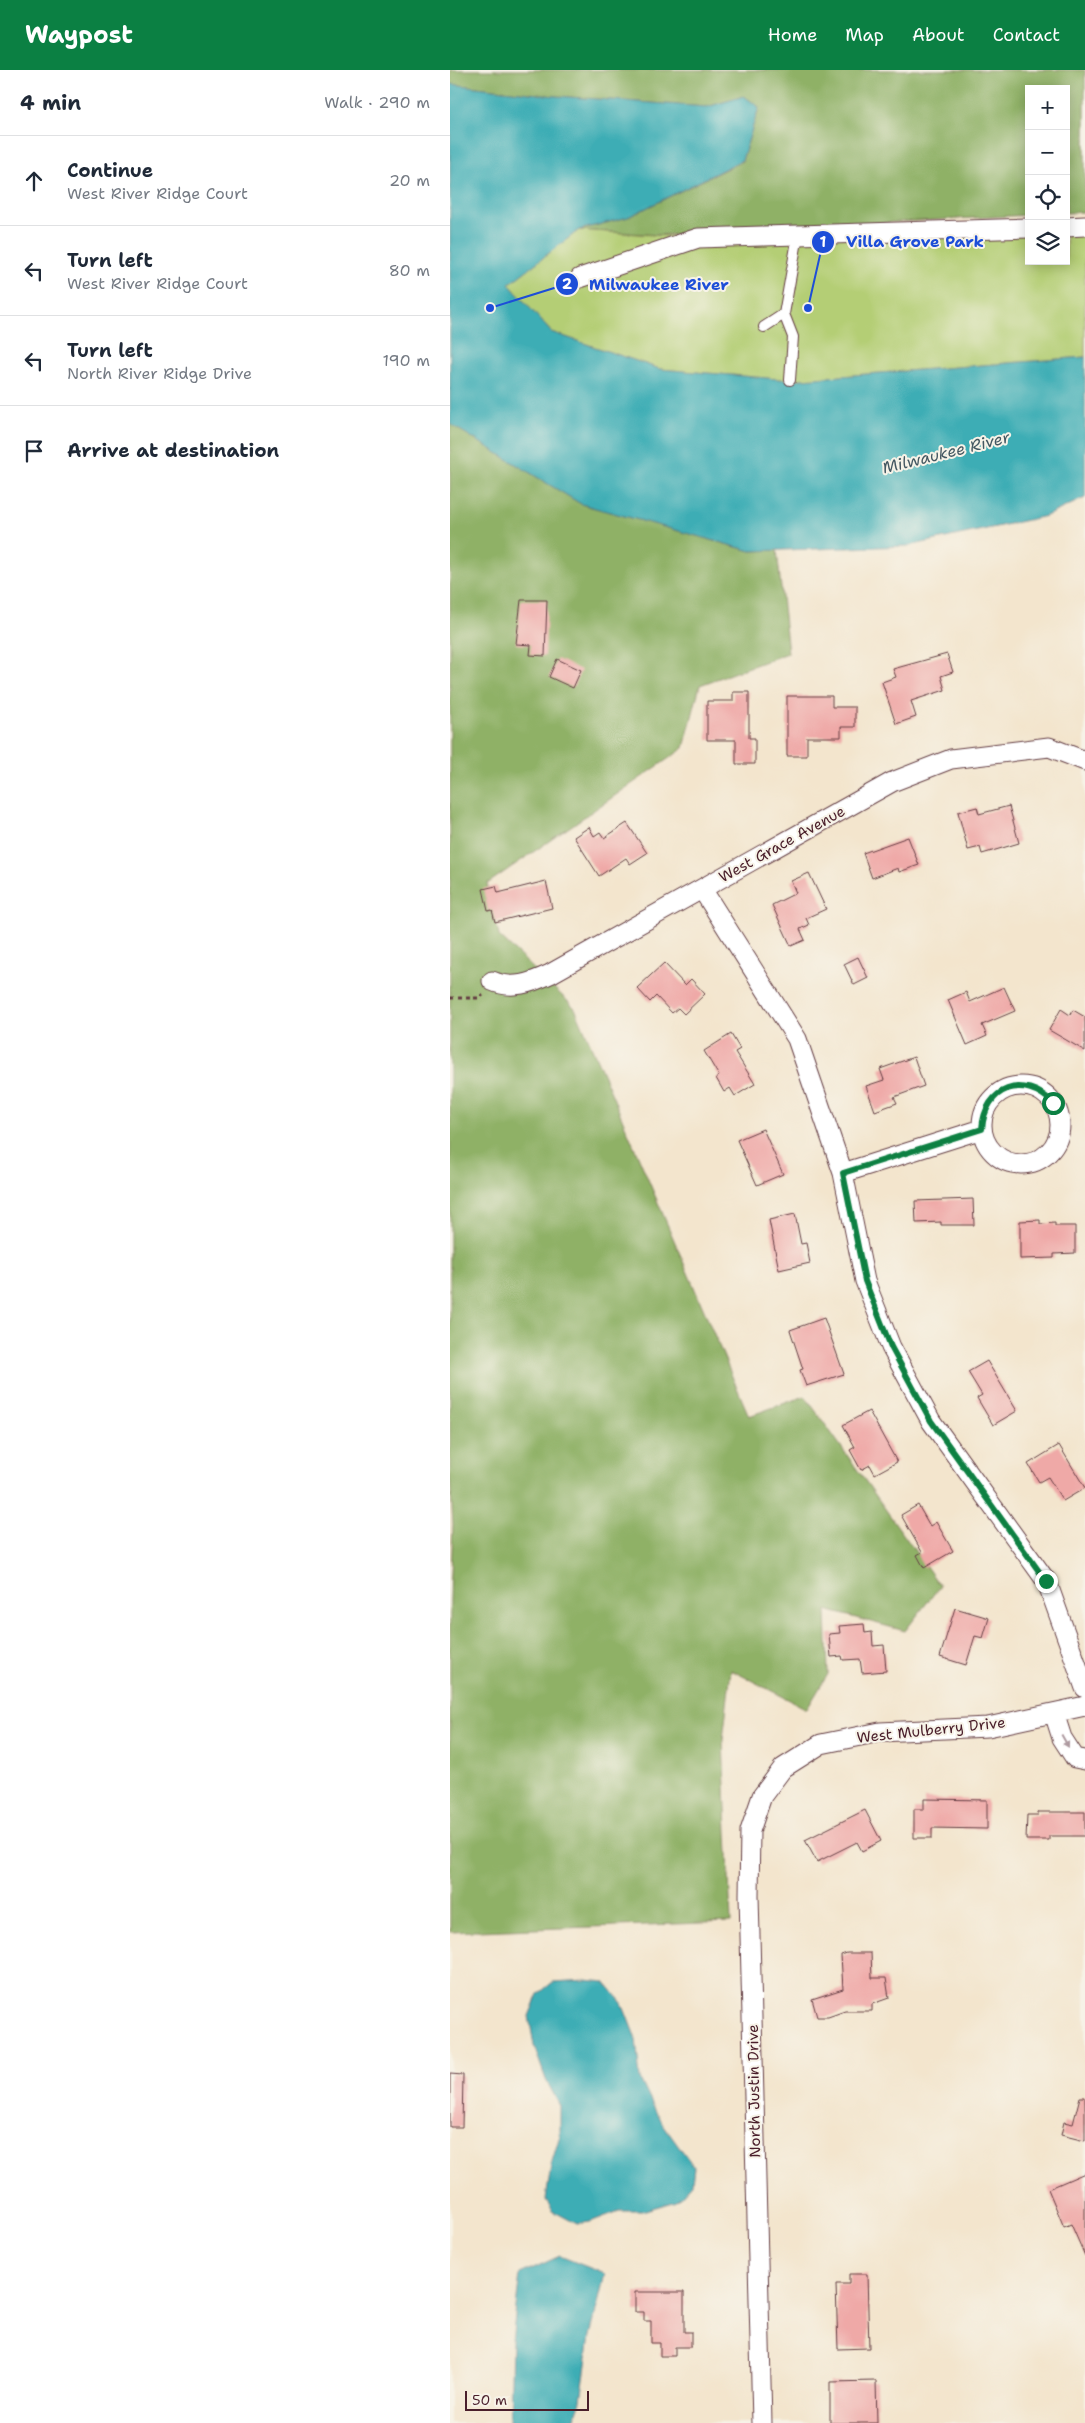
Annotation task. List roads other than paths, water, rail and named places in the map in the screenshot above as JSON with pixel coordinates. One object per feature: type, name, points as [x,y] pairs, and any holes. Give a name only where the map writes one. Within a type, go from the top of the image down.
[{"type":"street","points":[[1070,227],[1085,226]]},
{"type":"street","points":[[580,278],[698,238],[1025,228]]},
{"type":"street","name":"West Grace Avenue","points":[[492,980],[504,986],[513,986],[544,978],[892,782],[951,759],[1048,747],[1085,762]]},
{"type":"street","points":[[702,889],[797,1039],[843,1173],[865,1281],[891,1347],[931,1421],[1047,1582],[1085,1688]]},
{"type":"street","points":[[1020,1086],[1038,1091],[1053,1103],[1059,1115],[1060,1128],[1057,1140],[1050,1151],[1040,1159],[1028,1164],[1015,1164],[1003,1160],[992,1152],[985,1142],[982,1129],[983,1116],[988,1105],[996,1095],[1007,1088],[1020,1086]]},
{"type":"street","points":[[843,1173],[982,1129]]},
{"type":"street","name":"West Mulberry Drive","points":[[783,1768],[821,1744],[880,1732],[988,1727],[1085,1706]]},
{"type":"street","points":[[1054,1713],[1062,1738],[1075,1758],[1085,1760]]},
{"type":"street","name":"North Justin Drive","points":[[762,2423],[748,1895],[750,1831],[762,1796],[783,1768]]},
{"type":"lane","points":[[790,380],[793,337],[784,314],[798,235]]},
{"type":"lane","points":[[764,327],[784,314]]},
{"type":"water","name":"Milwaukee River","points":[[450,84],[555,96],[707,107],[744,96],[759,107],[742,160],[628,217],[579,230],[509,284],[551,332],[660,369],[790,380],[1085,357],[1085,498],[1046,516],[909,546],[751,551],[581,504],[450,424]]},
{"type":"water","points":[[586,1980],[605,1982],[622,2003],[636,2039],[640,2079],[659,2118],[694,2167],[692,2184],[676,2201],[642,2211],[619,2211],[590,2222],[577,2224],[553,2211],[546,2200],[551,2165],[560,2135],[560,2106],[546,2080],[534,2046],[529,2016],[538,1994],[553,1982]]},
{"type":"water","points":[[560,2256],[605,2274],[590,2336],[581,2400],[573,2423],[510,2423],[512,2341],[520,2274]]},
{"type":"place","name":"Milwaukee River","points":[[490,308]]},
{"type":"place","name":"Villa Grove Park","points":[[808,308]]}]
